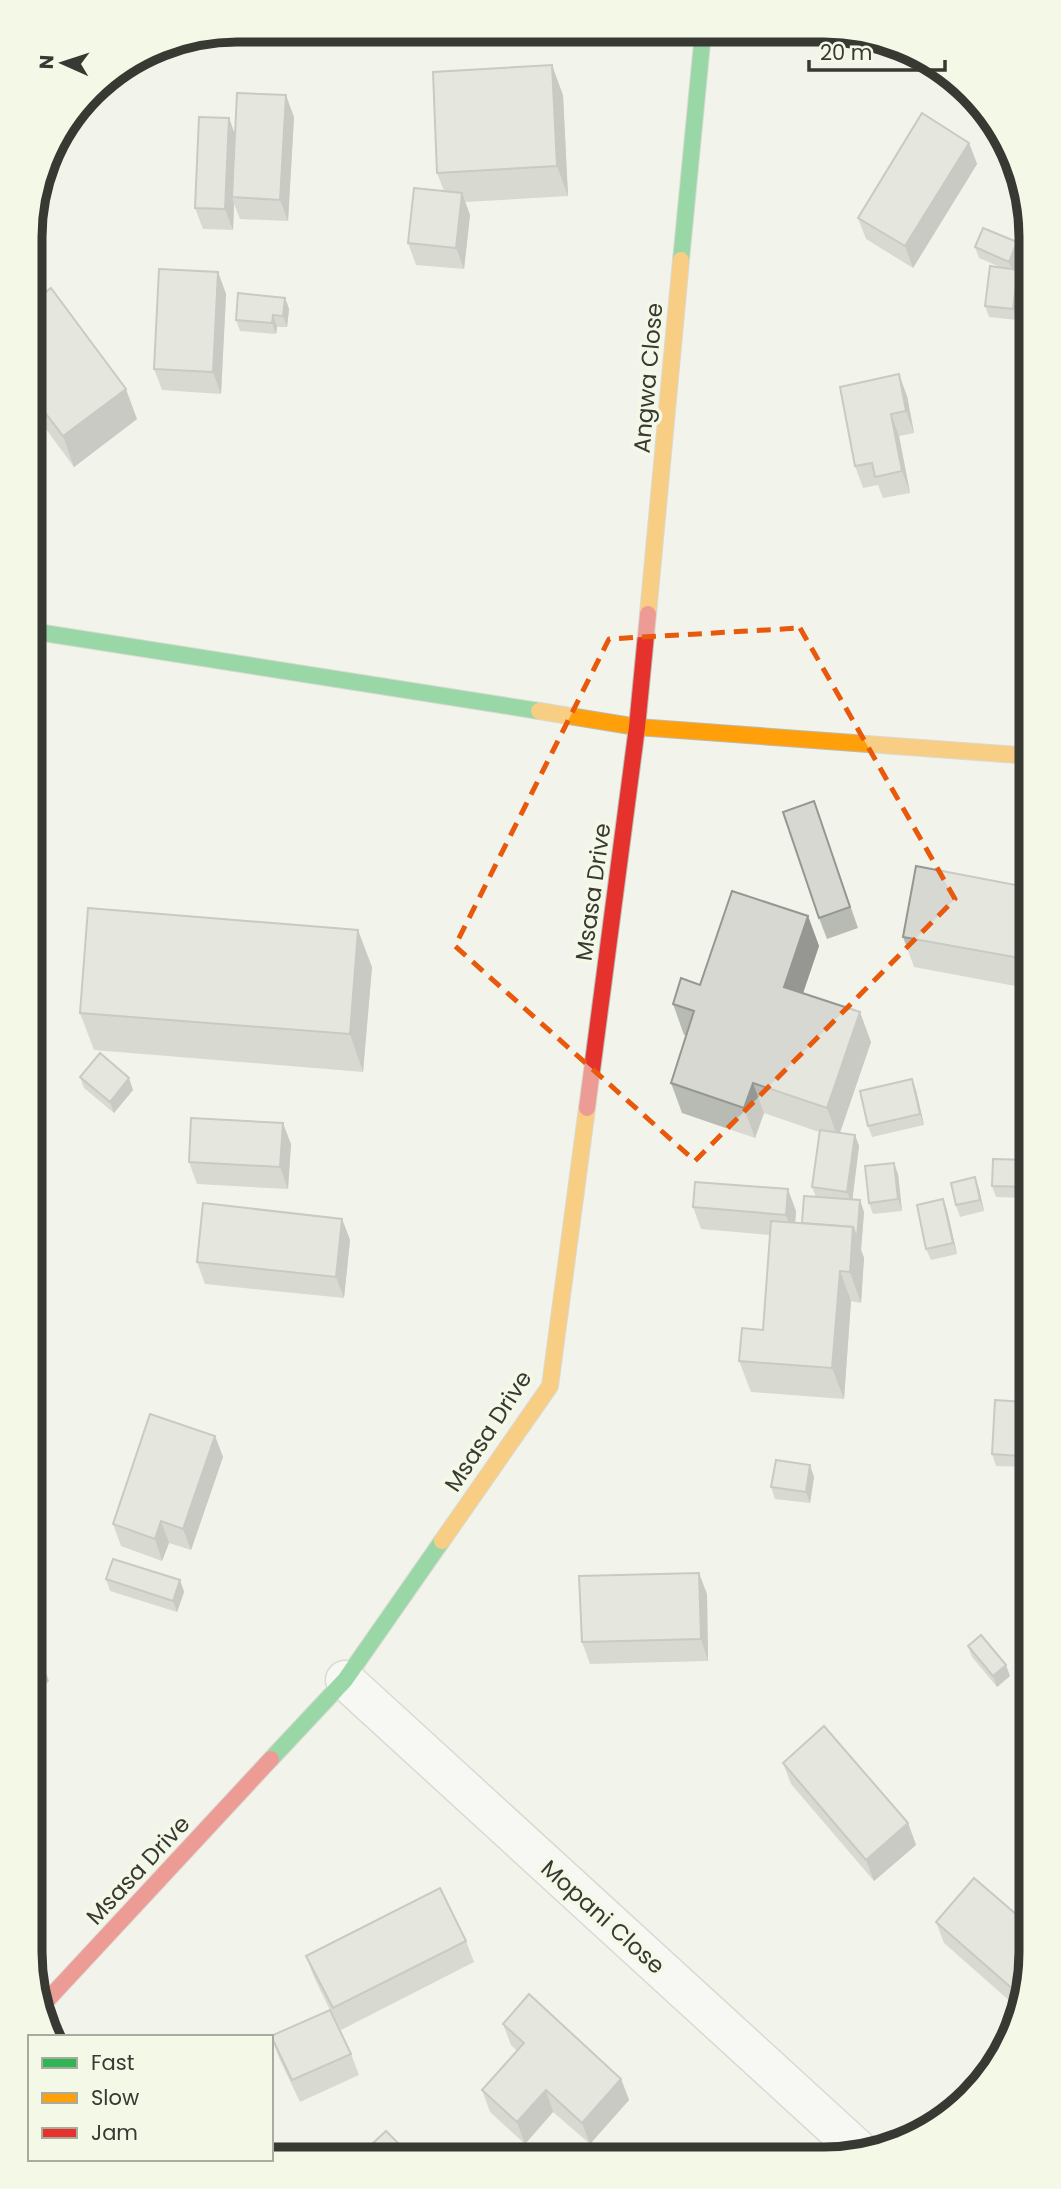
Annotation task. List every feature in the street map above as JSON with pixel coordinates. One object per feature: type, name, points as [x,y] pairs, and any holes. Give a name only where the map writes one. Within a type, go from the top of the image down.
[{"type":"street","name":"Angwa Close","points":[[637,727],[702,42]]},
{"type":"street","points":[[42,633],[637,727],[1019,755]]},
{"type":"street","name":"Msasa Drive","points":[[48,1999],[345,1680],[550,1386],[637,727]]},
{"type":"street","name":"Mopani Close","points":[[345,1680],[852,2144]]},
{"type":"highlighted area","points":[[800,628],[955,899],[695,1161],[455,946],[609,639]]},
{"type":"building","points":[[552,65],[557,166],[437,173],[433,72]]},
{"type":"building","points":[[237,93],[286,95],[280,200],[232,197]]},
{"type":"building","points":[[922,113],[969,143],[905,246],[858,218]]},
{"type":"building","points":[[199,117],[229,118],[225,209],[195,208]]},
{"type":"building","points":[[414,188],[462,193],[456,248],[408,243]]},
{"type":"building","points":[[983,228],[1017,242],[1009,262],[975,247]]},
{"type":"building","points":[[990,266],[1018,270],[1013,309],[985,306]]},
{"type":"building","points":[[159,269],[218,272],[213,372],[154,369]]},
{"type":"building","points":[[51,288],[126,389],[63,436],[42,408],[42,295]]},
{"type":"building","points":[[238,293],[285,298],[283,316],[273,315],[272,323],[236,320]]},
{"type":"building","points":[[899,374],[906,411],[891,414],[902,471],[875,477],[872,463],[855,466],[840,387]]},
{"type":"building","points":[[814,801],[850,907],[819,918],[783,812]]},
{"type":"building","points":[[916,866],[1019,886],[1019,958],[903,937]]},
{"type":"building","points":[[732,891],[808,916],[784,987],[860,1012],[827,1108],[753,1083],[744,1108],[671,1083],[694,1011],[673,1004],[681,978],[700,985]]},
{"type":"building","points":[[88,908],[358,930],[350,1034],[80,1013]]},
{"type":"building","points":[[100,1053],[129,1078],[110,1102],[80,1077]]},
{"type":"building","points":[[912,1079],[920,1114],[868,1126],[860,1091]]},
{"type":"building","points":[[191,1118],[283,1123],[280,1167],[189,1162]]},
{"type":"building","points":[[820,1130],[855,1135],[847,1192],[812,1187]]},
{"type":"building","points":[[993,1159],[1019,1160],[1019,1187],[992,1186]]},
{"type":"building","points":[[894,1163],[898,1199],[869,1203],[865,1166]]},
{"type":"building","points":[[975,1177],[980,1200],[956,1205],[951,1183]]},
{"type":"building","points":[[695,1182],[788,1189],[786,1215],[693,1207]]},
{"type":"building","points":[[804,1196],[860,1200],[857,1239],[853,1227],[802,1223]]},
{"type":"building","points":[[943,1199],[953,1243],[926,1249],[917,1205]]},
{"type":"building","points":[[203,1203],[342,1219],[336,1277],[197,1262]]},
{"type":"building","points":[[771,1221],[853,1227],[850,1272],[840,1271],[832,1368],[739,1361],[742,1328],[763,1330]]},
{"type":"building","points":[[995,1400],[1019,1402],[1019,1456],[992,1454]]},
{"type":"building","points":[[150,1414],[215,1436],[183,1529],[161,1521],[155,1539],[113,1524]]},
{"type":"building","points":[[776,1460],[810,1465],[806,1492],[771,1487]]},
{"type":"building","points":[[113,1559],[180,1580],[173,1601],[106,1579]]},
{"type":"building","points":[[699,1573],[701,1639],[582,1642],[579,1576]]},
{"type":"building","points":[[981,1635],[1006,1665],[993,1676],[968,1646]]},
{"type":"building","points":[[824,1726],[908,1823],[866,1860],[783,1763]]},
{"type":"building","points":[[974,1878],[1019,1917],[1019,1964],[1015,1991],[936,1922]]},
{"type":"building","points":[[440,1888],[466,1941],[333,2008],[306,1956]]},
{"type":"building","points":[[529,1994],[621,2079],[582,2123],[546,2090],[517,2122],[482,2090],[524,2043],[503,2024]]},
{"type":"building","points":[[330,2010],[351,2054],[292,2080],[273,2035]]},
{"type":"building","points":[[386,2131],[399,2144],[396,2147],[369,2147]]},
{"type":"traffic: fast","points":[[681,260],[702,42]]},
{"type":"traffic: fast","points":[[42,633],[539,711]]},
{"type":"traffic: fast","points":[[271,1759],[345,1680],[442,1541]]},
{"type":"traffic: slow","points":[[648,614],[681,260]]},
{"type":"traffic: slow","points":[[539,711],[637,727],[1019,755]]},
{"type":"traffic: slow","points":[[442,1541],[550,1386],[587,1108]]},
{"type":"traffic: jam","points":[[587,1108],[637,727],[648,614]]},
{"type":"traffic: jam","points":[[48,1999],[271,1759]]}]
